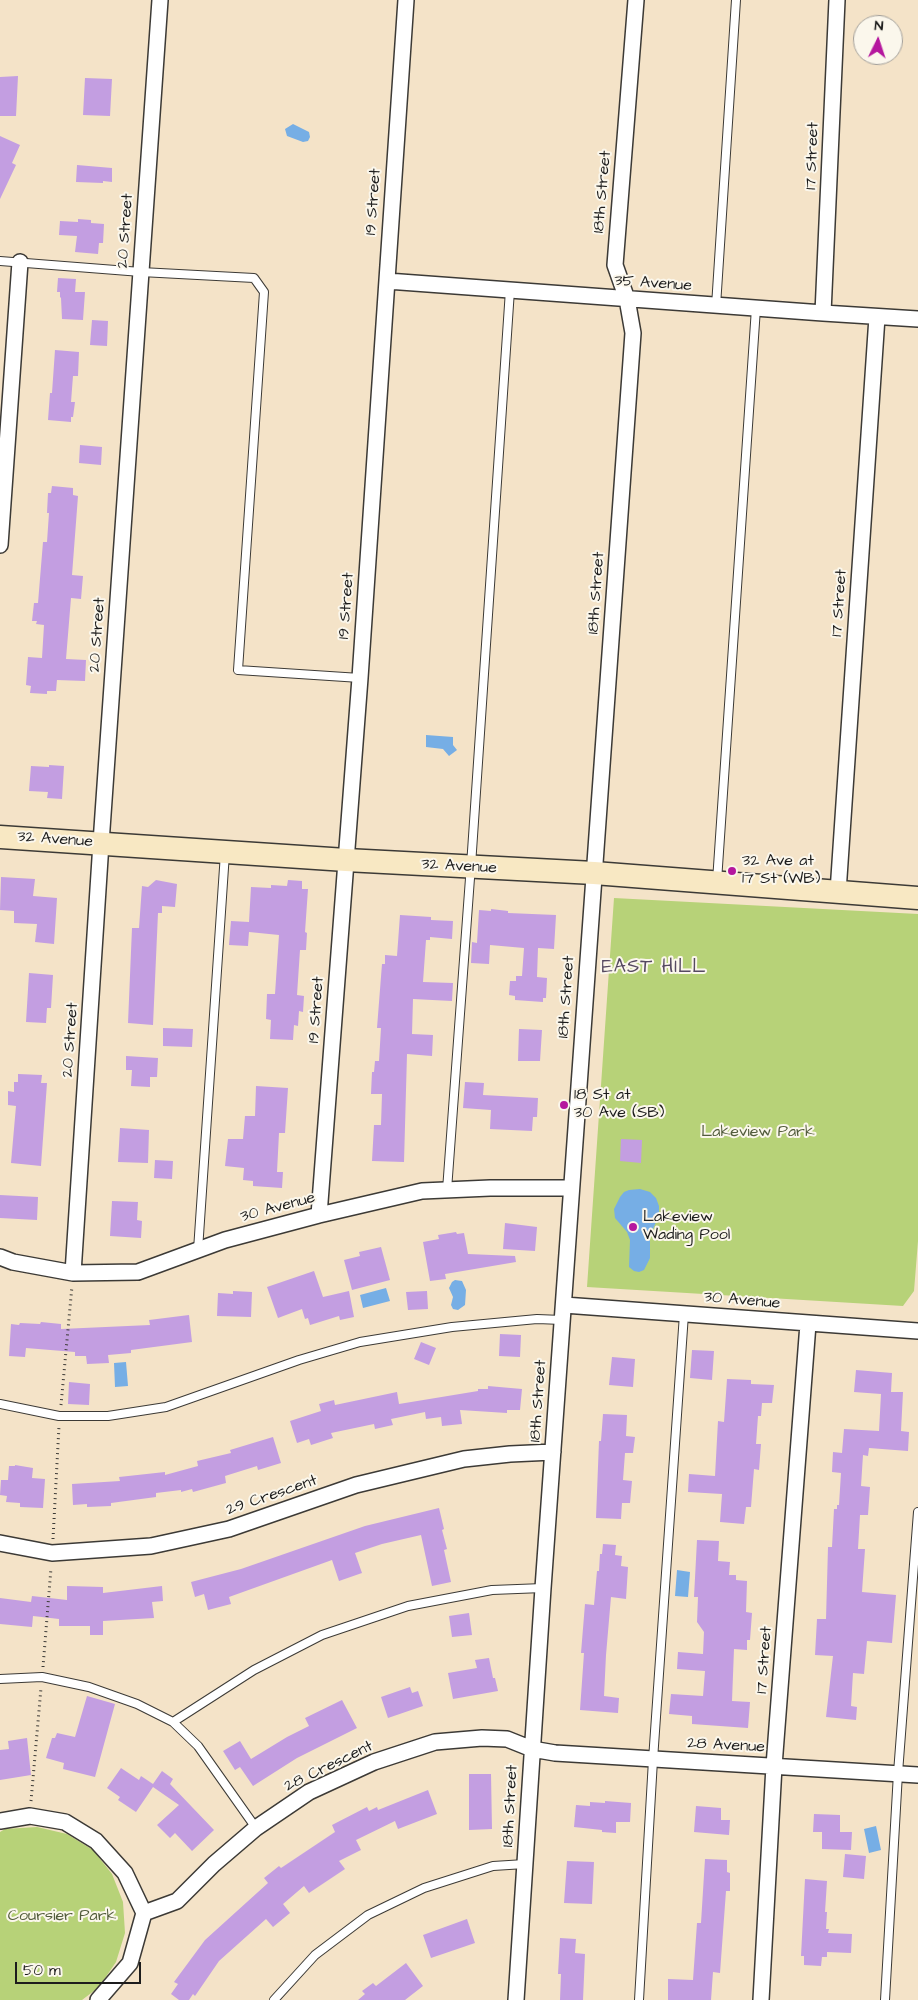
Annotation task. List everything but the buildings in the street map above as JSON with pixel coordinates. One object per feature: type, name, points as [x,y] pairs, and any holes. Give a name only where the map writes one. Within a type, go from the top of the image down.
[{"type":"street","name":"20 Street","points":[[73,1273],[160,0]]},
{"type":"street","name":"19 Street","points":[[319,1215],[360,678],[406,0]]},
{"type":"street","name":"18th Street","points":[[516,2000],[571,1188],[633,333],[627,300],[615,265],[636,0]]},
{"type":"street","name":"17 Street","points":[[823,314],[837,0]]},
{"type":"street","points":[[0,545],[20,262]]},
{"type":"street","name":"35 Avenue","points":[[386,281],[627,300],[918,319]]},
{"type":"street","name":"17 Street","points":[[838,892],[878,317]]},
{"type":"street","name":"32 Avenue","points":[[0,837],[346,860],[594,873],[918,898]]},
{"type":"street","name":"30 Avenue","points":[[0,1257],[13,1262],[73,1273],[138,1272],[225,1240],[319,1215],[422,1191],[571,1188]]},
{"type":"street","name":"30 Avenue","points":[[563,1312],[684,1314],[918,1331]]},
{"type":"street","name":"17 Street","points":[[761,2000],[774,1766],[808,1324]]},
{"type":"street","name":"29 Crescent","points":[[0,1543],[52,1553],[151,1546],[229,1529],[356,1485],[464,1459],[553,1452]]},
{"type":"street","name":"28 Crescent","points":[[144,1913],[177,1901],[214,1864],[256,1828],[309,1792],[374,1762],[436,1742],[482,1738],[507,1739],[532,1749]]},
{"type":"street","name":"28 Avenue","points":[[532,1749],[555,1753],[653,1760],[918,1775]]},
{"type":"street","points":[[0,1821],[30,1816],[65,1822],[96,1841],[125,1873],[144,1913],[130,1963],[98,2000]]},
{"type":"lane","points":[[716,306],[736,0]]},
{"type":"lane","points":[[0,261],[141,272],[254,278],[264,292],[238,670],[360,678]]},
{"type":"lane","points":[[447,1190],[510,290]]},
{"type":"lane","points":[[716,883],[756,308]]},
{"type":"lane","points":[[198,1250],[225,852]]},
{"type":"lane","points":[[0,1404],[60,1416],[108,1416],[166,1407],[299,1360],[360,1342],[452,1327],[537,1319],[563,1312]]},
{"type":"lane","points":[[639,2000],[653,1760],[684,1314]]},
{"type":"lane","points":[[885,2000],[898,1774],[918,1512]]},
{"type":"lane","points":[[173,1722],[254,1670],[322,1635],[408,1606],[492,1590],[543,1588]]},
{"type":"lane","points":[[0,1679],[42,1677],[89,1687],[137,1704],[173,1722],[198,1746],[256,1828]]},
{"type":"lane","points":[[274,2000],[315,1955],[368,1915],[424,1888],[493,1866],[525,1864]]},
{"type":"green space","name":"Lakeview Park","points":[[614,898],[918,914],[918,1241],[914,1291],[903,1306],[587,1287]]},
{"type":"green space","name":"Coursier Park","points":[[37,1827],[67,1834],[93,1850],[112,1874],[123,1902],[125,1933],[116,1962],[99,1987],[82,2000],[0,2000],[0,1832],[5,1829]]},
{"type":"water","points":[[293,124],[309,132],[310,137],[308,141],[303,142],[287,136],[285,129]]},
{"type":"water","points":[[426,735],[453,737],[453,745],[457,750],[449,756],[443,749],[426,747]]},
{"type":"water","points":[[640,1189],[650,1192],[656,1198],[659,1206],[659,1215],[650,1236],[650,1258],[644,1270],[639,1272],[629,1267],[630,1240],[627,1232],[615,1218],[614,1209],[624,1192]]},
{"type":"water","points":[[455,1280],[462,1281],[466,1290],[465,1305],[458,1310],[453,1309],[451,1305],[453,1297],[449,1288]]},
{"type":"water","points":[[386,1288],[390,1301],[363,1308],[360,1295]]},
{"type":"water","points":[[126,1362],[128,1386],[115,1387],[114,1363]]},
{"type":"water","points":[[677,1570],[690,1572],[688,1597],[675,1596]]},
{"type":"water","points":[[876,1826],[881,1850],[869,1853],[864,1829]]},
{"type":"place","name":"32 Ave at 17 St (WB)","points":[[732,871]]},
{"type":"place","name":"18 St at 30 Ave (SB)","points":[[564,1105]]},
{"type":"place","name":"Lakeview Wading Pool","points":[[633,1227]]},
{"type":"district","name":"EAST HILL","points":[[654,968]]}]
